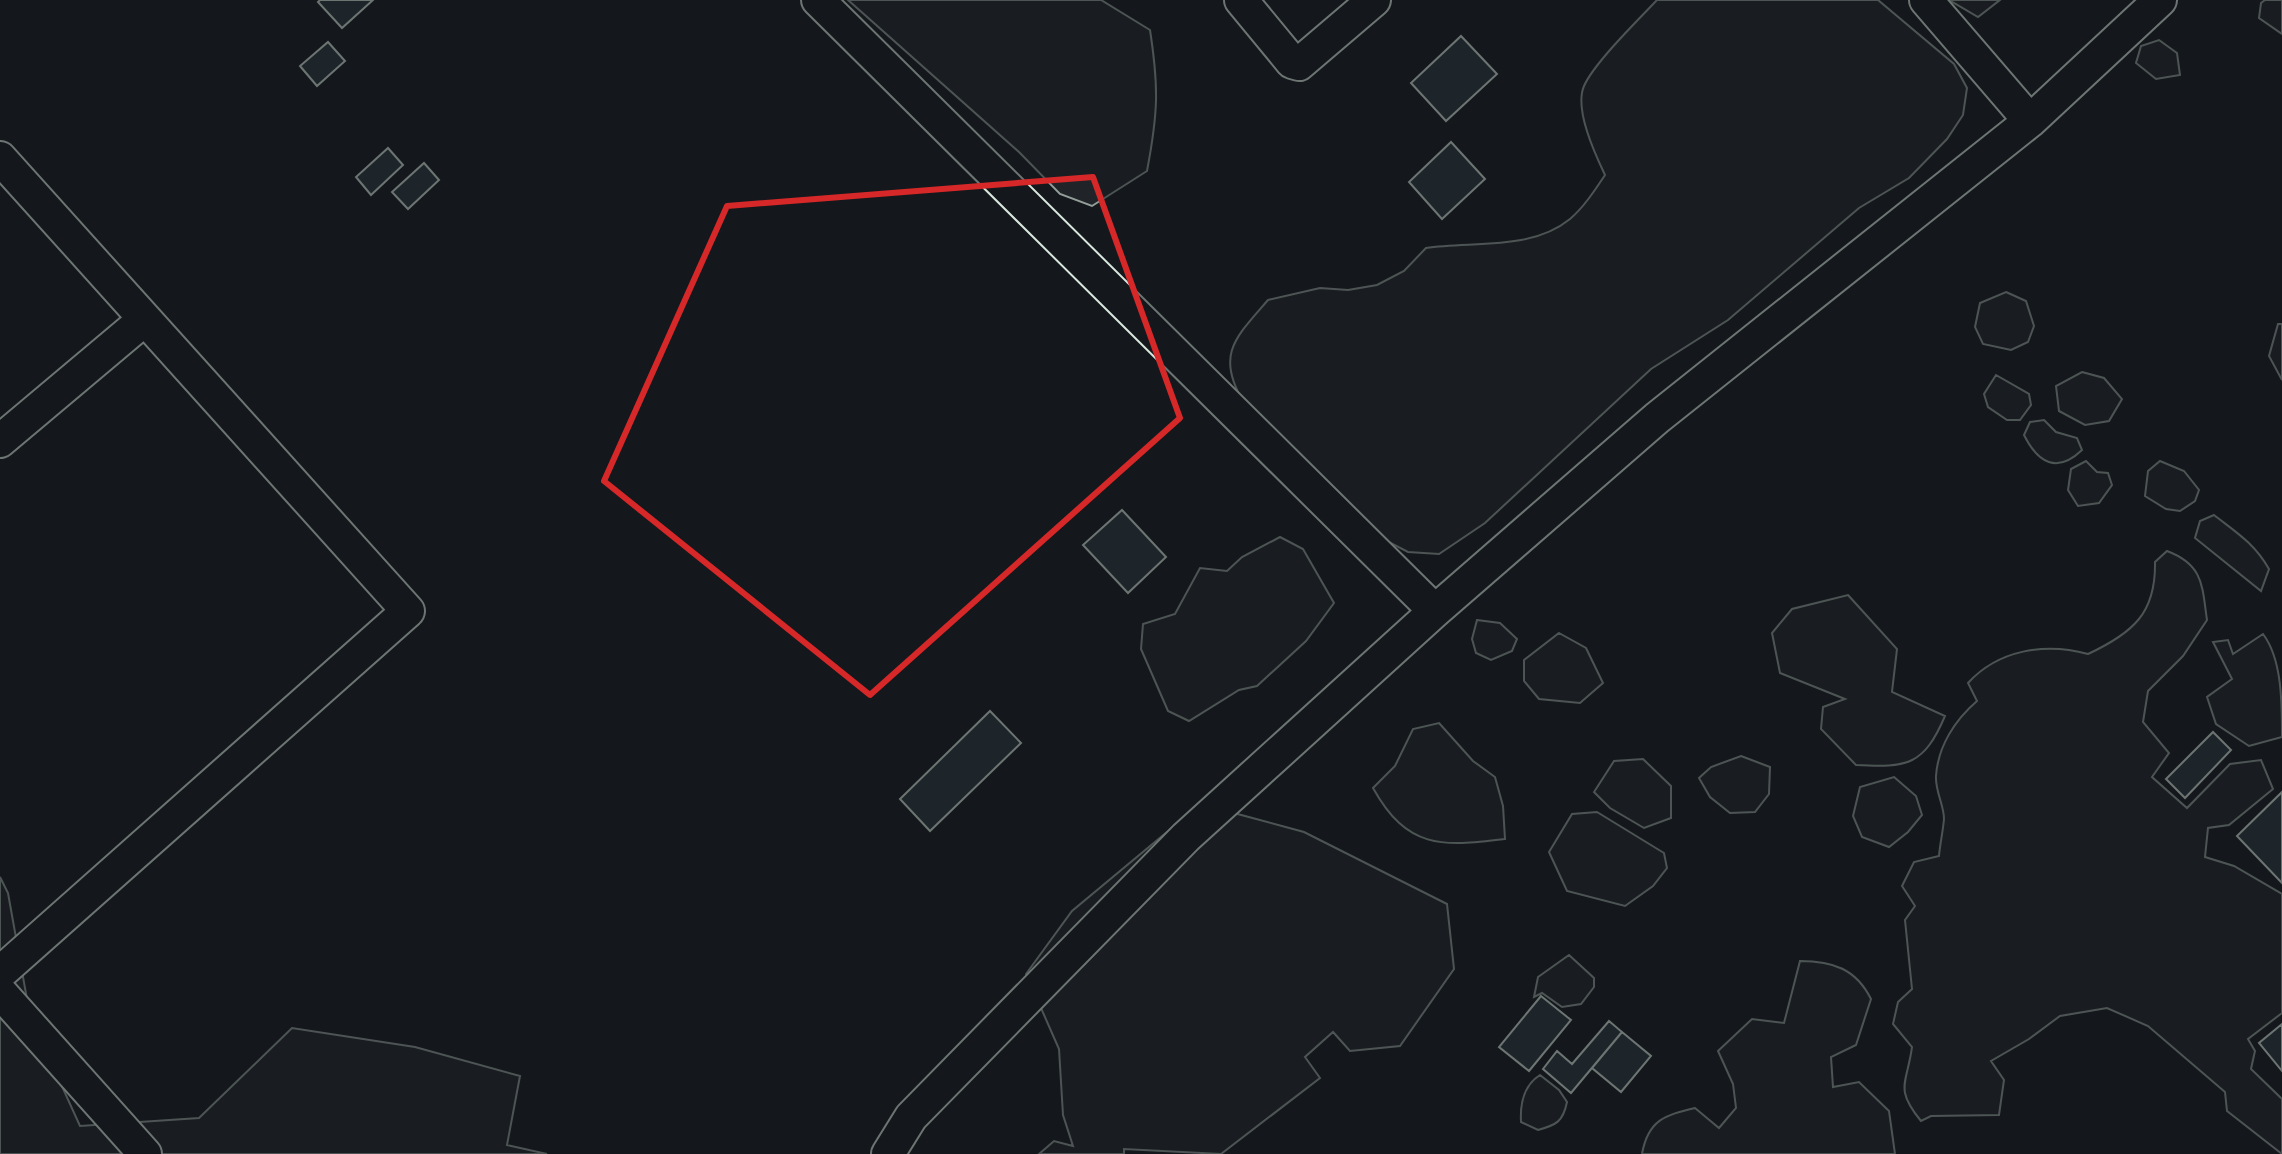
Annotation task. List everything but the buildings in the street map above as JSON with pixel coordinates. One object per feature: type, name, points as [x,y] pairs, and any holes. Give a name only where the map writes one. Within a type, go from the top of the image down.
[{"type":"street","points":[[818,0],[1435,611]]},
{"type":"street","points":[[1241,0],[1292,62],[1299,64],[1374,0]]},
{"type":"street","points":[[1926,0],[2030,121]]},
{"type":"street","points":[[888,1154],[911,1117],[1186,837],[1435,611],[1657,418],[2030,121],[2160,0]]},
{"type":"street","points":[[0,158],[407,606],[408,612],[0,973]]},
{"type":"street","points":[[0,441],[145,319]]},
{"type":"street","points":[[0,992],[145,1154]]},
{"type":"highlighted area","points":[[1093,177],[1180,418],[870,695],[604,481],[727,206]]},
{"type":"shaded area","points":[[848,0],[1101,0],[1150,30],[1156,100],[1147,171],[1092,206],[1060,194],[1019,152]]},
{"type":"shaded area","points":[[1657,0],[1878,0],[1954,64],[1967,88],[1963,115],[1947,139],[1909,178],[1859,208],[1728,320],[1651,369],[1485,523],[1439,554],[1408,552],[1379,537],[1244,403],[1231,372],[1233,348],[1246,325],[1268,300],[1320,288],[1348,290],[1377,285],[1404,271],[1426,248],[1519,240],[1555,229],[1570,219],[1585,204],[1605,175],[1584,119],[1584,86],[1607,54]]},
{"type":"shaded area","points":[[1949,0],[2000,0],[1978,17]]},
{"type":"shaded area","points":[[2265,0],[2282,0],[2282,34],[2259,18],[2261,3]]},
{"type":"shaded area","points":[[2159,40],[2177,53],[2180,75],[2156,79],[2136,63],[2141,46]]},
{"type":"shaded area","points":[[2006,292],[2026,301],[2034,326],[2028,342],[2011,350],[1983,344],[1975,327],[1980,303]]},
{"type":"shaded area","points":[[2278,324],[2282,324],[2282,380],[2269,356]]},
{"type":"shaded area","points":[[2082,372],[2104,378],[2122,399],[2109,421],[2085,425],[2059,411],[2056,386]]},
{"type":"shaded area","points":[[1996,375],[2029,394],[2031,405],[2020,420],[2007,420],[1988,407],[1984,394]]},
{"type":"shaded area","points":[[2044,420],[2056,432],[2077,438],[2082,450],[2064,462],[2056,463],[2035,453],[2024,435],[2030,422]]},
{"type":"shaded area","points":[[2086,461],[2097,472],[2108,473],[2112,485],[2099,503],[2078,506],[2068,490],[2071,469]]},
{"type":"shaded area","points":[[2160,461],[2184,471],[2199,490],[2195,501],[2180,511],[2166,509],[2145,496],[2148,471]]},
{"type":"shaded area","points":[[2214,515],[2251,545],[2269,569],[2261,591],[2195,538],[2200,521]]},
{"type":"shaded area","points":[[1280,537],[1303,549],[1334,603],[1306,641],[1257,686],[1239,690],[1189,721],[1168,711],[1141,649],[1143,624],[1175,614],[1200,568],[1227,571],[1242,557]]},
{"type":"shaded area","points":[[2167,551],[2195,570],[2202,587],[2207,620],[2183,656],[2148,691],[2143,722],[2169,753],[2152,777],[2187,808],[2230,764],[2261,760],[2273,789],[2229,825],[2208,828],[2205,857],[2234,866],[2282,894],[2282,1013],[2248,1039],[2255,1051],[2251,1069],[2282,1099],[2282,1154],[2227,1111],[2225,1092],[2148,1026],[2107,1008],[2060,1016],[1991,1061],[2004,1080],[1999,1115],[1931,1116],[1921,1121],[1908,1101],[1904,1086],[1912,1047],[1893,1024],[1898,1002],[1912,989],[1905,920],[1915,906],[1902,886],[1914,862],[1939,856],[1944,819],[1936,782],[1937,765],[1949,734],[1977,701],[1968,683],[1993,663],[2008,656],[2039,649],[2088,654],[2118,638],[2146,608],[2154,580],[2155,562]]},
{"type":"shaded area","points":[[1848,595],[1897,649],[1892,692],[1945,716],[1930,745],[1912,760],[1901,764],[1856,765],[1821,729],[1823,707],[1845,699],[1780,673],[1772,633],[1792,609]]},
{"type":"shaded area","points":[[1477,620],[1500,623],[1517,639],[1512,651],[1491,660],[1476,653],[1472,639]]},
{"type":"shaded area","points":[[1559,633],[1586,648],[1603,683],[1580,703],[1539,699],[1524,681],[1524,660]]},
{"type":"shaded area","points":[[2263,634],[2277,668],[2282,737],[2249,746],[2216,724],[2207,697],[2232,679],[2213,642],[2228,640],[2233,654]]},
{"type":"shaded area","points":[[1439,723],[1473,761],[1495,777],[1503,806],[1505,839],[1462,843],[1428,839],[1399,823],[1373,788],[1395,766],[1413,729]]},
{"type":"shaded area","points":[[1741,756],[1770,767],[1769,794],[1755,812],[1730,813],[1710,797],[1699,778],[1711,767]]},
{"type":"shaded area","points":[[1643,759],[1671,786],[1671,818],[1644,828],[1610,808],[1594,792],[1614,761]]},
{"type":"shaded area","points":[[1894,777],[1916,796],[1922,815],[1908,832],[1889,847],[1862,837],[1853,816],[1860,787]]},
{"type":"shaded area","points":[[1209,797],[1234,813],[1304,832],[1447,904],[1454,969],[1400,1046],[1350,1051],[1333,1032],[1305,1057],[1320,1078],[1221,1154],[1124,1149],[1124,1154],[1039,1154],[1054,1141],[1073,1146],[1063,1115],[1059,1049],[1026,974],[1072,911]]},
{"type":"shaded area","points":[[1597,812],[1664,853],[1667,868],[1653,886],[1625,906],[1567,891],[1549,852],[1572,814]]},
{"type":"shaded area","points":[[0,877],[8,893],[30,1016],[80,1126],[199,1118],[292,1028],[415,1047],[520,1076],[507,1145],[547,1154],[0,1154]]},
{"type":"shaded area","points":[[1569,955],[1594,978],[1594,987],[1581,1004],[1562,1007],[1542,993],[1534,997],[1538,977]]},
{"type":"shaded area","points":[[1800,961],[1842,969],[1858,980],[1871,999],[1856,1045],[1831,1057],[1833,1087],[1859,1082],[1889,1111],[1895,1154],[1642,1154],[1653,1126],[1675,1113],[1695,1108],[1719,1128],[1736,1108],[1733,1084],[1718,1051],[1752,1019],[1784,1023]]},
{"type":"shaded area","points":[[1540,1075],[1559,1090],[1567,1102],[1558,1122],[1538,1130],[1521,1122],[1521,1115],[1527,1090]]}]
